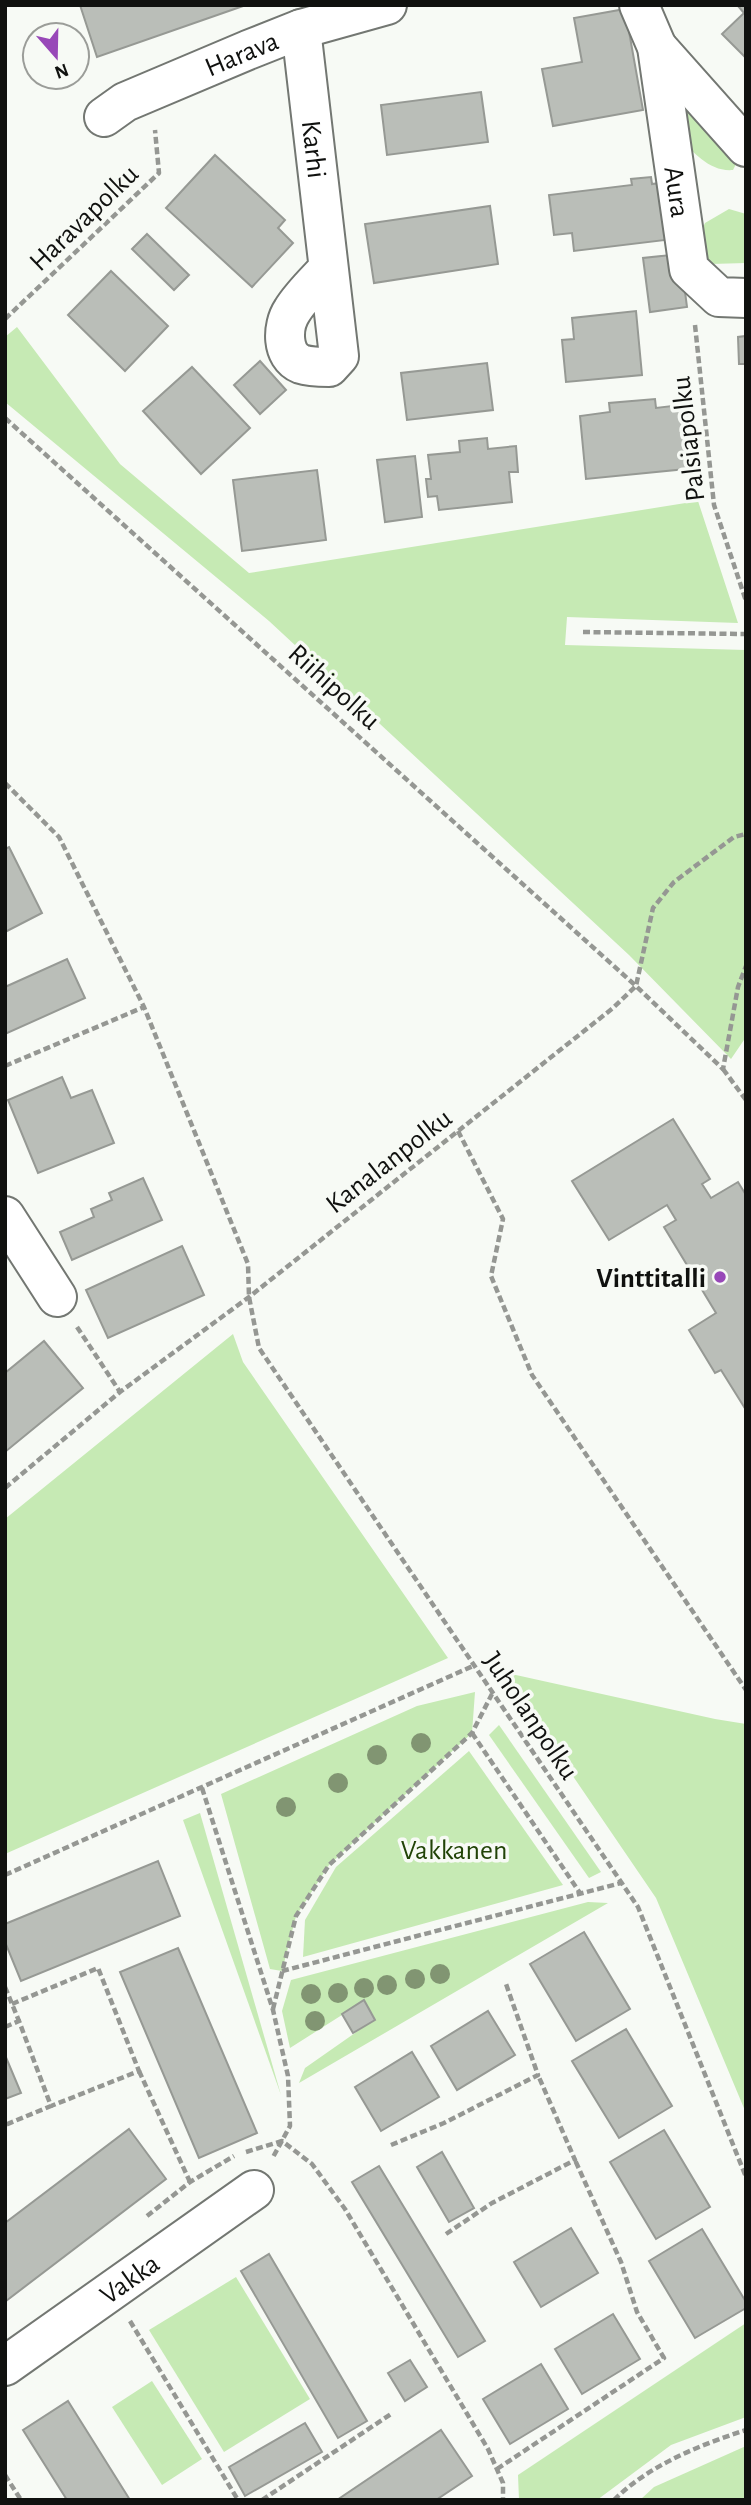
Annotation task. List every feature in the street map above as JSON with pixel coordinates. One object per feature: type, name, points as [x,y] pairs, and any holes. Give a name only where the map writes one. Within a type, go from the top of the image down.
[{"type":"street","name":"Harava","points":[[104,117],[125,102],[301,29],[387,5]]},
{"type":"street","name":"Aura","points":[[639,5],[657,47],[689,269],[719,297],[746,298]]},
{"type":"street","name":"Karhi","points":[[301,29],[328,269]]},
{"type":"street","name":"Aura","points":[[657,47],[746,147]]},
{"type":"street","points":[[5,1216],[57,1297]]},
{"type":"street","name":"Vakka","points":[[5,2366],[254,2190]]},
{"type":"path","name":"Haravapolku","points":[[5,319],[159,173]]},
{"type":"path","name":"Palsiapolku","points":[[695,325],[714,505],[746,601]]},
{"type":"path","name":"Riihipolku","points":[[5,418],[636,986],[723,1069],[746,1100]]},
{"type":"path","points":[[583,632],[746,634]]},
{"type":"path","name":"Juholanpolku","points":[[5,783],[59,837],[144,1007],[248,1264],[249,1297],[259,1348],[638,1908],[746,2177]]},
{"type":"path","points":[[636,986],[653,908],[674,882],[734,837],[746,834]]},
{"type":"path","points":[[723,1069],[738,987],[746,966]]},
{"type":"path","name":"Kanalanpolku","points":[[5,1488],[120,1392],[249,1297],[613,1008],[636,986]]},
{"type":"path","points":[[5,1066],[144,1007]]},
{"type":"path","points":[[458,1131],[503,1219],[491,1276],[532,1376],[746,1690]]},
{"type":"path","points":[[57,1297],[120,1392]]},
{"type":"path","points":[[5,1875],[473,1666]]},
{"type":"path","points":[[273,2010],[296,1916],[329,1865],[472,1733],[492,1694]]},
{"type":"path","points":[[472,1733],[580,1893]]},
{"type":"path","points":[[202,1788],[273,2010],[288,2076],[290,2126],[254,2190]]},
{"type":"path","points":[[282,1971],[621,1883]]},
{"type":"path","points":[[12,2004],[99,1968],[139,2071],[190,2182]]},
{"type":"path","points":[[496,2469],[664,2358],[637,2312],[621,2262],[538,2075],[506,1984]]},
{"type":"path","points":[[5,1987],[51,2106]]},
{"type":"path","points":[[5,2027],[19,2021]]},
{"type":"path","points":[[5,2125],[139,2071]]},
{"type":"path","points":[[391,2146],[444,2123],[538,2075]]},
{"type":"path","points":[[282,2141],[312,2164],[345,2209],[488,2449],[503,2483],[503,2500]]},
{"type":"path","points":[[446,2234],[492,2203],[575,2160]]},
{"type":"path","points":[[111,2291],[238,2500]]},
{"type":"path","points":[[262,2500],[391,2414]]},
{"type":"path","points":[[614,2500],[665,2463],[746,2430]]},
{"type":"path","points":[[5,2475],[22,2500]]},
{"type":"green space","points":[[679,98],[737,162],[733,170],[710,165],[679,137]]},
{"type":"green space","points":[[729,209],[746,214],[746,263],[711,264],[699,237],[705,223]]},
{"type":"green space","points":[[17,327],[120,464],[249,573],[698,501],[738,623],[567,617],[565,645],[746,650],[746,1037],[731,1059],[629,955],[269,621],[5,402],[5,337]]},
{"type":"green space","points":[[233,1334],[243,1362],[448,1658],[5,1854],[5,1519]]},
{"type":"green space","points":[[502,1672],[746,1724],[746,2113],[656,1898]]},
{"type":"green space","points":[[475,1692],[472,1733],[329,1865],[296,1916],[282,1971],[270,1969],[221,1794],[417,1706]]},
{"type":"green space","points":[[499,1725],[601,1872],[589,1878],[489,1735]]},
{"type":"green space","name":"Vakkanen","points":[[469,1751],[563,1885],[303,1957],[305,1920],[336,1867]]},
{"type":"green space","points":[[200,1813],[281,2095],[183,1820]]},
{"type":"green space","points":[[588,1902],[608,1903],[299,2083],[305,2068],[375,2019],[364,2001],[290,2048],[282,2011],[291,1980]]},
{"type":"green space","points":[[236,2277],[310,2399],[224,2452],[149,2330]]},
{"type":"green space","points":[[746,2323],[746,2417],[671,2445],[597,2500],[519,2500],[518,2475]]},
{"type":"green space","points":[[152,2381],[202,2459],[162,2485],[112,2407]]},
{"type":"green space","points":[[746,2446],[746,2500],[640,2500],[654,2487]]},
{"type":"building","points":[[80,5],[246,5],[97,57],[91,39],[91,21],[85,21]]},
{"type":"building","points":[[746,5],[746,58],[722,34],[744,13],[738,6]]},
{"type":"building","points":[[625,9],[643,110],[553,126],[542,69],[582,62],[574,18]]},
{"type":"building","points":[[481,92],[488,142],[387,155],[381,105]]},
{"type":"building","points":[[215,155],[285,220],[278,228],[293,243],[252,287],[166,208]]},
{"type":"building","points":[[651,177],[652,184],[674,181],[682,238],[574,251],[572,233],[554,235],[549,195],[632,185],[631,179]]},
{"type":"building","points":[[490,206],[498,264],[374,283],[365,224]]},
{"type":"building","points":[[147,234],[189,275],[174,290],[132,249]]},
{"type":"building","points":[[680,254],[687,307],[650,312],[643,258]]},
{"type":"building","points":[[111,271],[168,326],[125,371],[68,315]]},
{"type":"building","points":[[636,311],[642,375],[566,382],[562,340],[574,339],[572,318]]},
{"type":"building","points":[[746,336],[746,364],[739,364],[738,337]]},
{"type":"building","points":[[260,361],[286,390],[260,414],[234,385]]},
{"type":"building","points":[[487,363],[493,410],[407,420],[401,373]]},
{"type":"building","points":[[192,367],[250,428],[201,474],[143,411]]},
{"type":"building","points":[[655,399],[656,408],[689,404],[696,468],[586,479],[580,416],[610,412],[609,403]]},
{"type":"building","points":[[487,438],[488,449],[516,446],[518,472],[509,472],[512,502],[439,510],[437,496],[428,497],[426,479],[431,479],[428,455],[460,452],[459,441]]},
{"type":"building","points":[[415,456],[422,517],[385,522],[377,460]]},
{"type":"building","points":[[317,470],[326,540],[242,551],[233,480]]},
{"type":"building","points":[[9,847],[42,913],[5,932],[5,849]]},
{"type":"building","points":[[67,959],[85,998],[5,1034],[5,987]]},
{"type":"building","points":[[62,1077],[71,1098],[92,1090],[114,1143],[38,1173],[8,1100]]},
{"type":"building","name":"Vinttitalli","points":[[673,1119],[710,1179],[702,1184],[711,1198],[738,1182],[746,1195],[746,1410],[721,1370],[715,1373],[689,1330],[716,1313],[664,1227],[676,1220],[667,1205],[609,1240],[572,1181]]},
{"type":"building","points":[[143,1178],[162,1220],[72,1260],[60,1232],[94,1217],[91,1209],[112,1200],[109,1193]]},
{"type":"building","points":[[182,1246],[204,1295],[108,1338],[86,1290]]},
{"type":"building","points":[[44,1341],[83,1388],[5,1452],[5,1373]]},
{"type":"building","points":[[158,1861],[180,1916],[21,1981],[5,1942],[5,1924]]},
{"type":"building","points":[[584,1932],[630,2009],[576,2041],[530,1964]]},
{"type":"building","points":[[178,1948],[257,2133],[199,2158],[120,1972]]},
{"type":"building","points":[[364,2000],[375,2020],[353,2033],[342,2014]]},
{"type":"building","points":[[488,2011],[515,2055],[457,2090],[431,2046]]},
{"type":"building","points":[[626,2029],[672,2106],[619,2138],[572,2061]]},
{"type":"building","points":[[412,2052],[439,2097],[381,2131],[355,2087]]},
{"type":"building","points":[[5,2055],[21,2093],[5,2099]]},
{"type":"building","points":[[129,2129],[166,2179],[6,2301],[5,2223]]},
{"type":"building","points":[[664,2130],[710,2207],[656,2239],[610,2162]]},
{"type":"building","points":[[442,2152],[474,2208],[449,2222],[417,2167]]},
{"type":"building","points":[[379,2166],[485,2341],[458,2357],[352,2182]]},
{"type":"building","points":[[571,2228],[598,2273],[541,2307],[514,2262]]},
{"type":"building","points":[[702,2229],[746,2302],[746,2308],[695,2338],[649,2261]]},
{"type":"building","points":[[269,2254],[367,2421],[338,2438],[241,2271]]},
{"type":"building","points":[[613,2314],[640,2359],[582,2394],[555,2349]]},
{"type":"building","points":[[410,2360],[427,2387],[405,2401],[388,2373]]},
{"type":"building","points":[[541,2364],[568,2409],[510,2444],[483,2399]]},
{"type":"building","points":[[68,2401],[130,2500],[67,2500],[23,2430]]},
{"type":"building","points":[[305,2423],[322,2452],[245,2496],[229,2467]]},
{"type":"building","points":[[441,2430],[472,2476],[436,2500],[337,2500]]},
{"type":"place","name":"Vinttitalli","points":[[720,1277]]}]
